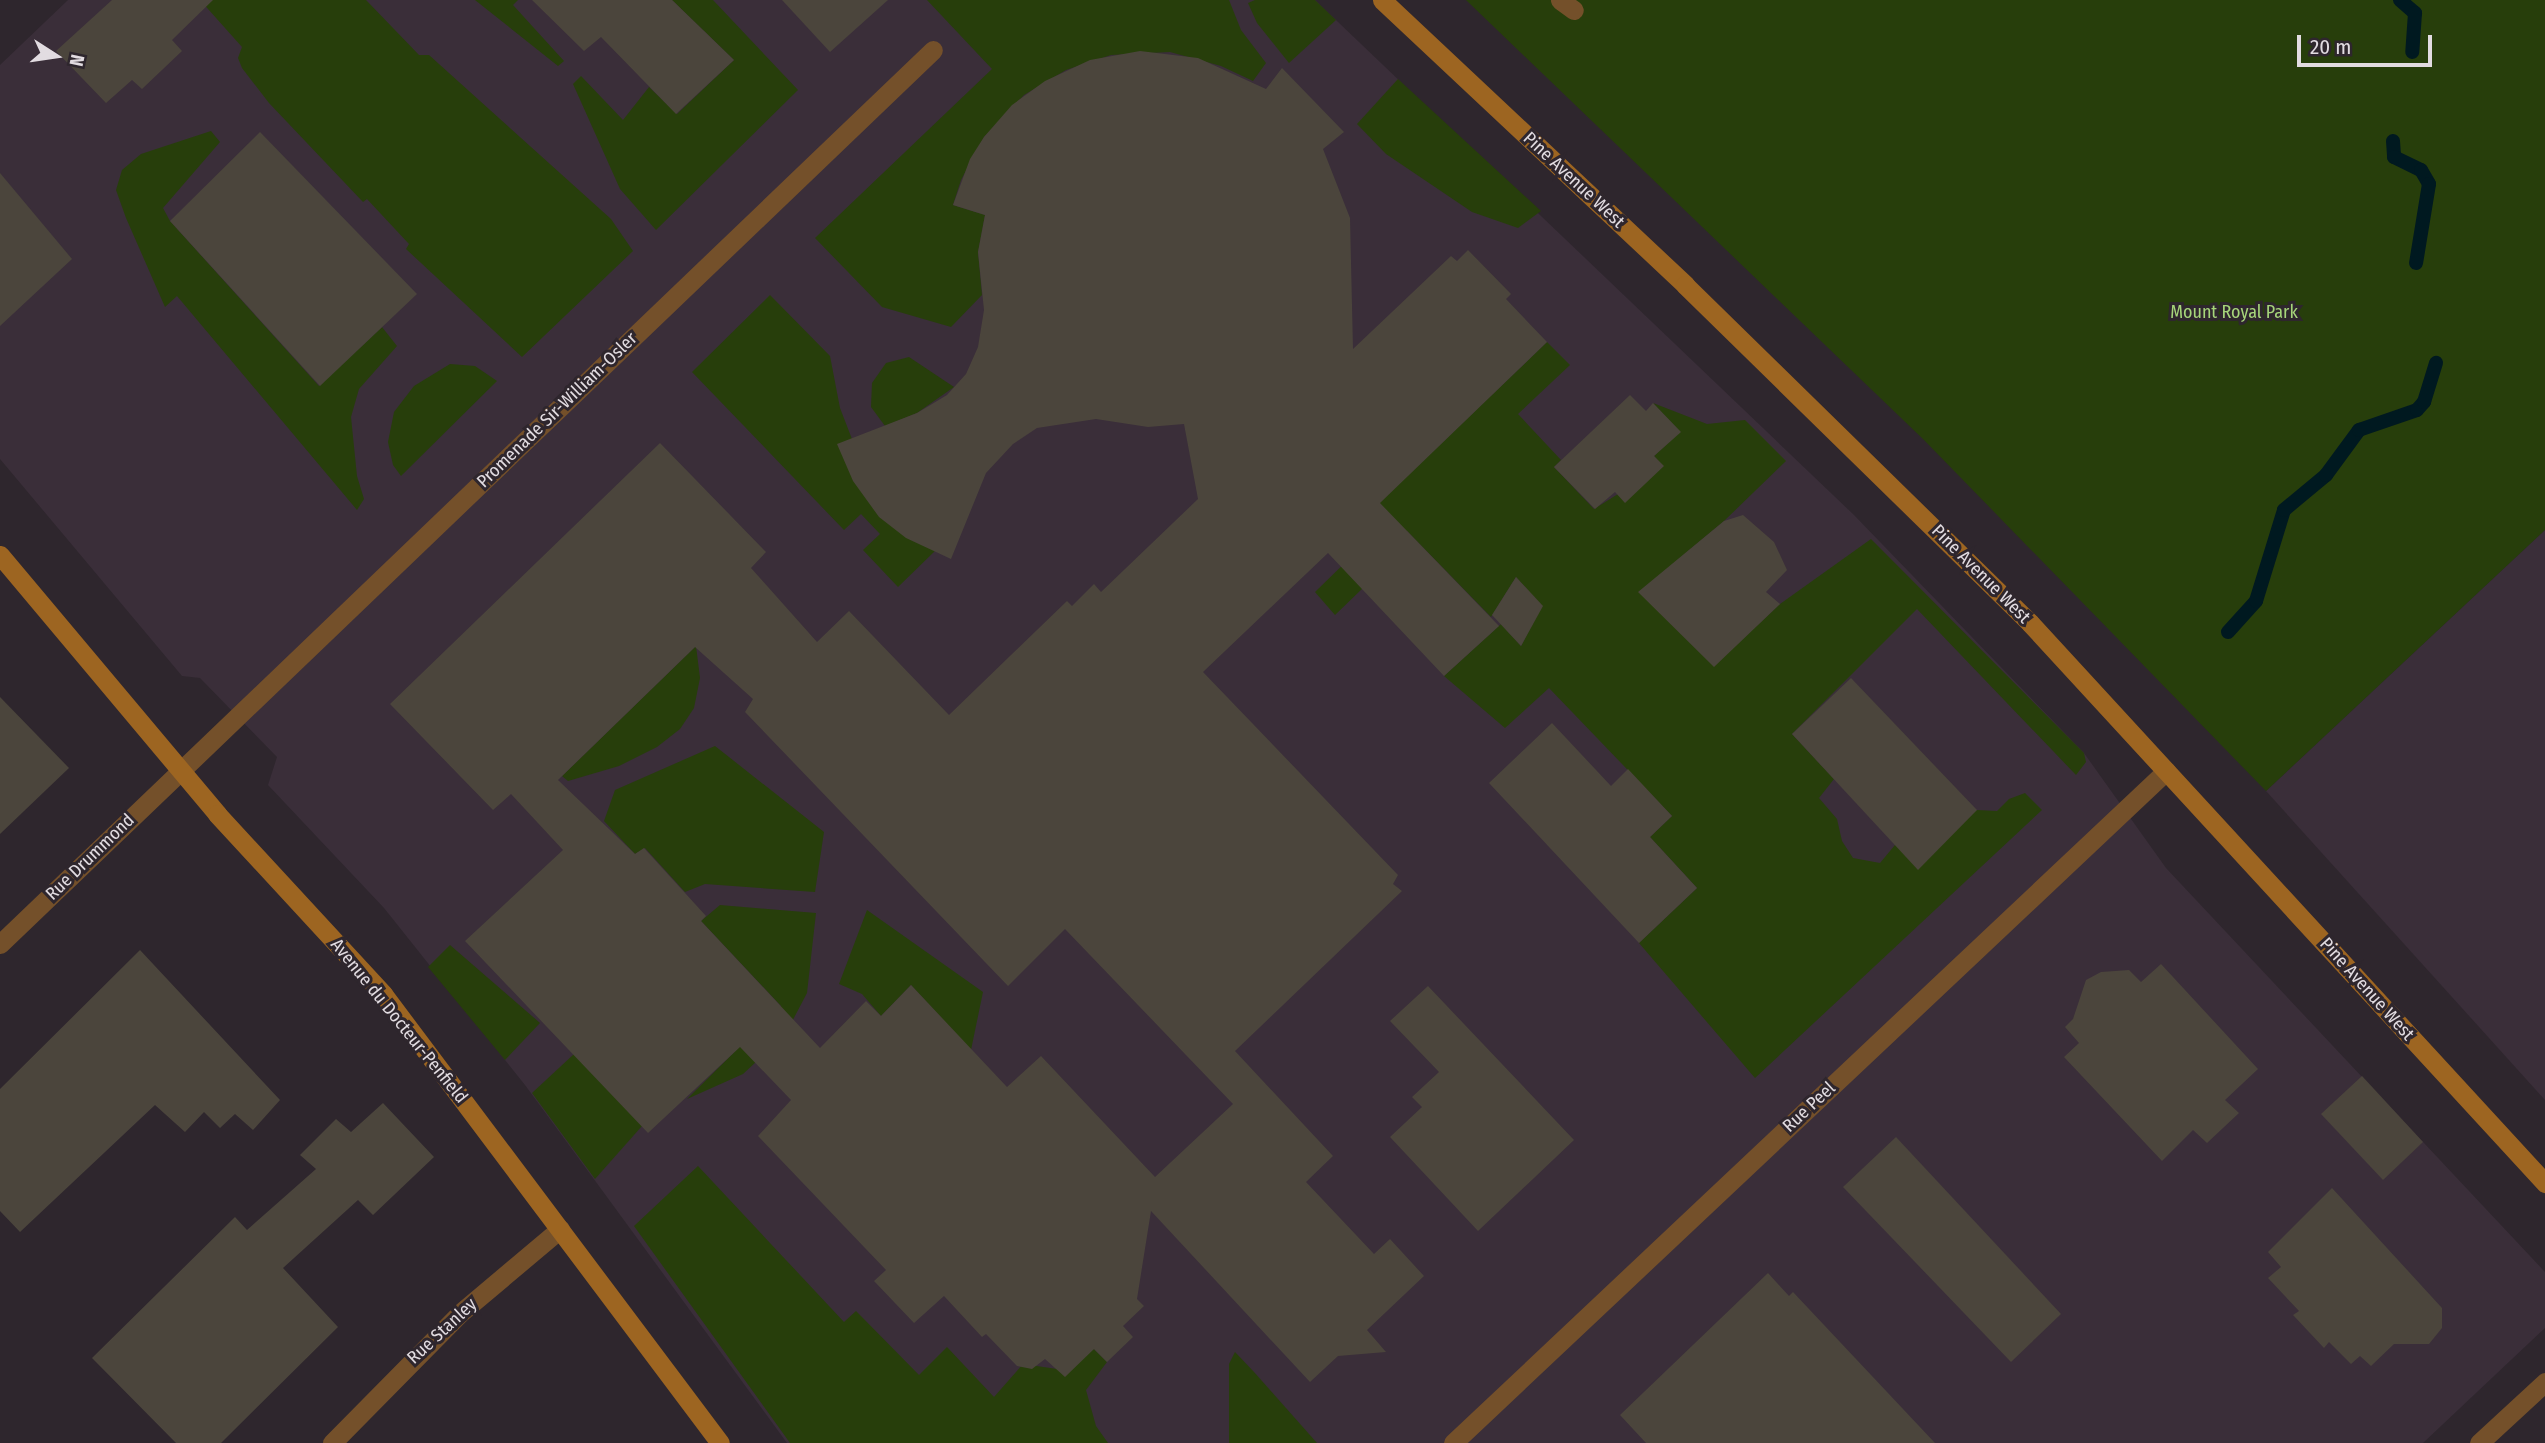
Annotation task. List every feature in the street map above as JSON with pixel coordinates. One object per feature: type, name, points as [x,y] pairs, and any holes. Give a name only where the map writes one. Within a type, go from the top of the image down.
[{"type":"main road","name":"Pine Avenue West","points":[[1382,0],[1685,285],[1951,544],[2166,771],[2545,1183]]},
{"type":"main road","name":"Avenue du Docteur-Penfield","points":[[0,555],[181,771],[383,994],[720,1443]]},
{"type":"street","name":"Promenade Sir-William-Osler","points":[[181,771],[933,50]]},
{"type":"street","name":"Rue Drummond","points":[[0,944],[181,771]]},
{"type":"street","name":"Rue Peel","points":[[1452,1443],[2166,771]]},
{"type":"street","name":"Rue Stanley","points":[[332,1443],[459,1314],[560,1229]]},
{"type":"street","points":[[2479,1443],[2545,1382]]},
{"type":"shaded area","points":[[68,0],[1315,0],[1854,515],[2084,753],[2166,868],[2545,1272],[2545,1328],[2423,1443],[787,1443],[525,1085],[384,908],[268,785],[277,757],[200,678],[182,676],[0,459],[0,65]]},
{"type":"shaded area","points":[[2545,530],[2545,1100],[2266,791]]},
{"type":"green space","points":[[200,0],[366,0],[419,55],[429,55],[611,219],[633,251],[522,357],[406,249],[409,244],[367,199],[363,202],[269,103],[242,68],[238,58],[242,47]]},
{"type":"green space","points":[[475,0],[518,0],[513,5],[564,61],[558,66]]},
{"type":"green space","points":[[672,0],[713,0],[798,90],[656,230],[620,189],[573,84],[581,76],[623,120],[649,87],[677,114],[734,60]]},
{"type":"green space","points":[[927,0],[1229,0],[1241,30],[1266,63],[1253,81],[1221,66],[1170,52],[1111,55],[1066,70],[1024,95],[984,137],[961,180],[953,205],[985,215],[978,252],[982,295],[951,327],[882,307],[815,238],[992,69]]},
{"type":"green space","points":[[1255,0],[1315,0],[1336,20],[1289,63],[1257,23],[1248,3]]},
{"type":"green space","name":"Mount Royal Park","points":[[1466,0],[2545,0],[2545,530],[2266,791],[1924,440]]},
{"type":"green space","points":[[1398,79],[1541,211],[1518,228],[1472,212],[1386,154],[1357,124]]},
{"type":"green space","points":[[211,131],[220,142],[163,208],[170,221],[319,386],[382,327],[397,346],[359,389],[351,417],[357,476],[364,499],[357,510],[177,296],[165,307],[126,218],[116,190],[122,170],[141,154]]},
{"type":"green space","points":[[770,295],[830,356],[840,408],[869,483],[937,549],[898,587],[863,550],[880,534],[861,514],[844,530],[692,372]]},
{"type":"green space","points":[[1547,342],[1570,365],[1518,414],[1561,460],[1554,467],[1594,509],[1663,466],[1654,456],[1680,432],[1653,403],[1707,424],[1745,420],[1786,461],[1724,521],[1639,592],[1714,666],[1780,604],[1871,539],[2084,753],[2086,762],[2076,775],[1917,609],[1792,734],[1834,779],[1819,798],[1837,819],[1842,841],[1853,858],[1880,863],[1895,845],[1977,810],[1997,811],[2009,799],[2025,793],[2042,810],[1755,1078],[1639,943],[1697,888],[1650,837],[1672,816],[1549,688],[1505,728],[1444,676],[1501,624],[1521,646],[1542,606],[1516,577],[1491,617],[1407,531],[1363,588],[1335,615],[1315,592],[1390,519],[1379,503]]},
{"type":"green space","points":[[909,357],[954,387],[917,413],[885,426],[871,407],[872,383],[886,363]]},
{"type":"green space","points":[[450,364],[475,366],[497,381],[401,476],[393,465],[388,442],[394,412],[414,386]]},
{"type":"green space","points":[[696,646],[700,678],[694,708],[680,729],[657,747],[619,766],[568,781],[562,776]]},
{"type":"green space","points":[[715,746],[824,832],[815,892],[705,884],[685,892],[645,848],[635,854],[604,821],[615,790]]},
{"type":"green space","points":[[720,905],[816,913],[807,993],[785,1035],[743,1074],[687,1099],[781,1006],[701,921]]},
{"type":"green space","points":[[867,910],[983,992],[971,1050],[911,985],[881,1016],[862,994],[839,984]]},
{"type":"green space","points":[[450,945],[540,1023],[505,1060],[428,967]]},
{"type":"green space","points":[[574,1054],[642,1126],[595,1179],[532,1093]]},
{"type":"green space","points":[[698,1166],[844,1322],[856,1311],[919,1375],[947,1347],[994,1397],[1023,1364],[1057,1369],[1094,1349],[1107,1362],[1086,1390],[1096,1426],[1108,1443],[790,1443],[634,1226]]},
{"type":"green space","points":[[1235,1352],[1317,1443],[1229,1443],[1229,1364]]},
{"type":"building","points":[[112,0],[213,0],[172,40],[182,51],[142,89],[132,80],[106,103],[56,51]]},
{"type":"building","points":[[532,0],[672,0],[734,60],[676,114],[601,37],[584,51]]},
{"type":"building","points":[[782,0],[888,0],[830,52]]},
{"type":"building","points":[[1140,51],[1198,58],[1266,89],[1282,68],[1344,132],[1323,149],[1350,218],[1353,349],[1451,256],[1457,261],[1468,250],[1511,294],[1506,299],[1547,342],[1380,503],[1499,626],[1444,676],[1328,553],[1203,672],[1398,875],[1393,884],[1402,891],[1235,1051],[1333,1156],[1306,1182],[1374,1254],[1390,1239],[1424,1276],[1367,1330],[1386,1352],[1338,1356],[1310,1382],[1151,1211],[1137,1299],[1144,1306],[1123,1326],[1133,1337],[1107,1362],[1094,1349],[1065,1377],[1045,1359],[1032,1369],[1017,1366],[986,1334],[982,1337],[944,1296],[914,1323],[874,1281],[886,1270],[758,1136],[791,1100],[740,1047],[648,1133],[465,941],[563,850],[511,794],[493,810],[390,704],[660,443],[766,552],[751,568],[817,642],[849,611],[949,715],[1067,601],[1072,606],[1094,584],[1101,592],[1198,499],[1184,424],[1148,427],[1096,419],[1037,428],[1013,444],[986,473],[951,559],[906,538],[879,517],[853,481],[837,444],[917,413],[947,395],[966,374],[978,347],[984,310],[978,252],[985,215],[953,205],[970,159],[984,137],[1012,105],[1045,81],[1090,60]],"holes":[[[695,647],[753,699],[745,712],[1008,986],[1065,929],[1233,1104],[1155,1177],[1041,1056],[1007,1087],[911,985],[881,1016],[866,1001],[820,1048],[701,921],[706,916],[644,848],[635,854],[558,780]]]},
{"type":"building","points":[[260,132],[417,294],[320,386],[170,221]]},
{"type":"building","points":[[0,173],[72,259],[0,326]]},
{"type":"building","points":[[1630,395],[1646,411],[1653,403],[1681,432],[1654,456],[1664,466],[1625,503],[1615,492],[1595,509],[1554,467]]},
{"type":"building","points":[[1743,515],[1774,542],[1787,570],[1766,592],[1780,604],[1714,667],[1638,592],[1724,521]]},
{"type":"building","points":[[1516,577],[1543,606],[1521,646],[1492,615]]},
{"type":"building","points":[[1851,678],[1977,810],[1918,870],[1792,734]]},
{"type":"building","points":[[0,697],[69,768],[0,834]]},
{"type":"building","points":[[1552,723],[1611,786],[1628,769],[1672,816],[1650,837],[1697,888],[1639,943],[1489,783]]},
{"type":"building","points":[[140,950],[280,1100],[253,1130],[235,1114],[220,1128],[204,1112],[185,1132],[155,1105],[20,1232],[0,1211],[0,1089]]},
{"type":"building","points":[[2161,964],[2258,1069],[2225,1100],[2239,1113],[2207,1143],[2193,1130],[2162,1161],[2064,1057],[2079,1043],[2065,1027],[2073,1019],[2086,980],[2101,972],[2129,970],[2141,982]]},
{"type":"building","points":[[1428,986],[1574,1140],[1478,1231],[1390,1137],[1422,1107],[1412,1097],[1439,1072],[1390,1021]]},
{"type":"building","points":[[2362,1076],[2423,1142],[2383,1180],[2321,1114]]},
{"type":"building","points":[[383,1103],[434,1157],[373,1215],[358,1200],[283,1268],[338,1327],[221,1443],[176,1443],[92,1358],[235,1217],[247,1230],[316,1169],[300,1155],[336,1119],[351,1132]]},
{"type":"building","points":[[1896,1137],[2061,1314],[2011,1362],[1843,1187]]},
{"type":"building","points":[[2332,1188],[2442,1308],[2442,1328],[2429,1344],[2394,1344],[2371,1366],[2360,1356],[2351,1364],[2329,1342],[2324,1348],[2293,1315],[2299,1311],[2268,1278],[2281,1267],[2268,1252]]},
{"type":"building","points":[[1768,1273],[1789,1296],[1793,1292],[1935,1443],[1646,1443],[1620,1415]]},
{"type":"waterway","points":[[2400,0],[2415,13],[2412,52]]},
{"type":"waterway","points":[[2393,141],[2394,157],[2421,170],[2429,184],[2416,263]]},
{"type":"waterway","points":[[2228,632],[2256,601],[2284,510],[2326,475],[2359,430],[2417,410],[2424,402],[2436,363]]}]
